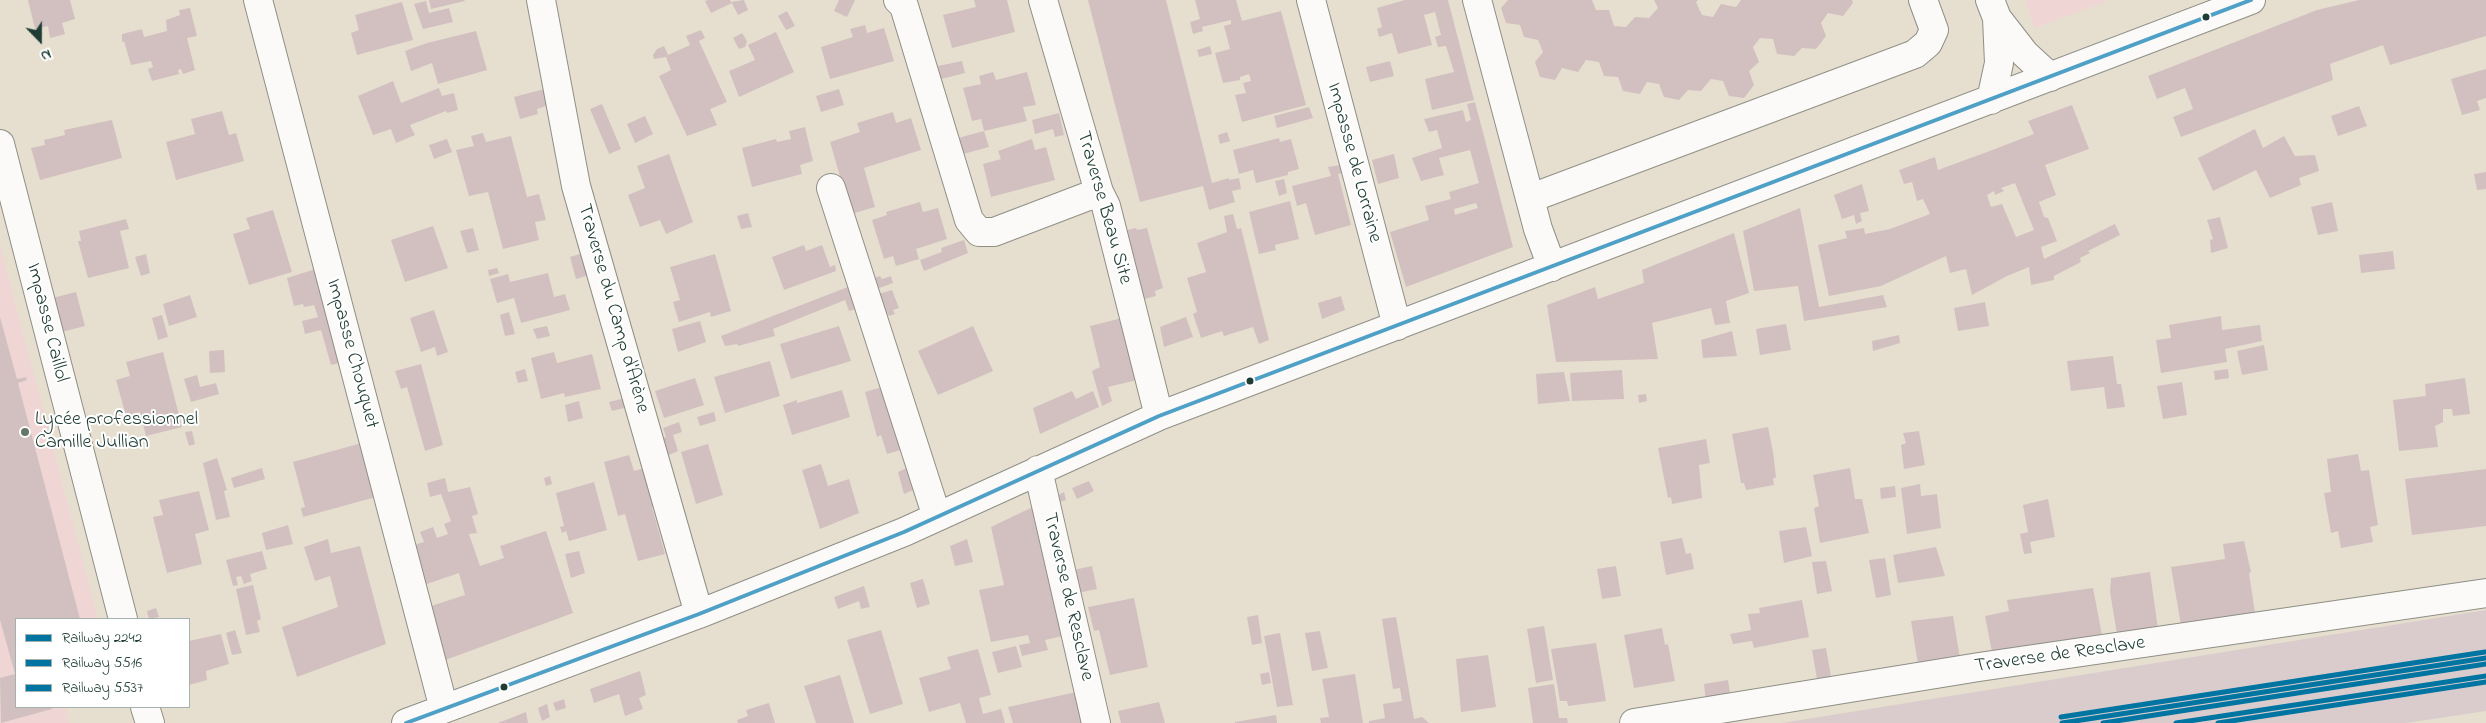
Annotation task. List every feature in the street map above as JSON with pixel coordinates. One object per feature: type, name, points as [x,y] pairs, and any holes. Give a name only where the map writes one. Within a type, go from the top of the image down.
[{"type":"street","name":"Impasse Chouquet","points":[[258,0],[444,709]]},
{"type":"street","name":"Traverse du Camp d'Arène","points":[[541,0],[576,186],[699,614]]},
{"type":"street","points":[[898,0],[904,6],[968,220],[979,232],[994,232],[1099,192]]},
{"type":"street","name":"Traverse Beau Site","points":[[1043,0],[1099,192],[1106,206],[1159,416]]},
{"type":"street","name":"Impasse de Lorraine","points":[[1311,0],[1397,326]]},
{"type":"street","points":[[1477,0],[1538,229],[1552,267]]},
{"type":"street","points":[[1531,198],[1915,54],[1928,44],[1934,30],[1923,0]]},
{"type":"street","points":[[406,723],[699,614],[937,517],[1159,416],[2251,0]]},
{"type":"street","points":[[1994,9],[2025,54],[2050,77]]},
{"type":"street","points":[[1991,100],[1999,63],[1994,9]]},
{"type":"street","name":"Impasse Caillol","points":[[0,144],[123,618]]},
{"type":"street","points":[[831,188],[937,517]]},
{"type":"street","name":"Traverse de Resclave","points":[[1038,470],[1096,723]]},
{"type":"street","name":"Traverse de Resclave","points":[[1634,723],[1979,667],[2486,594]]},
{"type":"street","points":[[145,708],[150,723]]},
{"type":"shaded area","points":[[2025,0],[2110,0],[2035,28]]},
{"type":"shaded area","name":"Lycée professionnel Camille Jullian","points":[[0,245],[98,618],[15,618],[15,708],[66,708],[69,723],[0,723]]},
{"type":"shaded area","points":[[2486,610],[2486,711],[2406,723],[1782,723]]},
{"type":"building","points":[[28,0],[70,0],[75,19],[62,23],[65,34],[50,38],[48,26],[35,29]]},
{"type":"building","points":[[429,0],[464,0],[465,1],[431,9]]},
{"type":"building","points":[[730,0],[731,2],[744,0],[748,10],[738,15],[732,3],[711,13],[705,1]]},
{"type":"building","points":[[839,0],[855,0],[847,17],[834,11]]},
{"type":"building","points":[[974,0],[1007,0],[1015,32],[952,48],[943,15],[976,7]]},
{"type":"building","points":[[1088,0],[1166,0],[1212,183],[1229,178],[1229,180],[1239,178],[1241,189],[1232,191],[1235,202],[1209,210],[1203,186],[1140,202]]},
{"type":"building","points":[[1195,0],[1236,0],[1242,21],[1281,11],[1306,105],[1242,122],[1235,95],[1246,93],[1243,83],[1251,81],[1249,74],[1240,77],[1240,80],[1223,83],[1215,53],[1230,49],[1224,26],[1231,24],[1231,20],[1202,27],[1203,31],[1193,34],[1190,22],[1200,19]]},
{"type":"building","points":[[1405,0],[1448,0],[1474,100],[1432,110],[1425,79],[1454,72],[1446,46],[1438,47],[1435,37],[1441,35],[1435,12],[1424,15],[1432,45],[1398,54],[1392,33],[1379,37],[1377,29],[1382,27],[1377,8]]},
{"type":"building","points":[[1508,0],[1592,0],[1596,10],[1609,10],[1614,26],[1626,27],[1635,17],[1649,18],[1658,8],[1654,0],[1698,0],[1696,2],[1702,15],[1713,17],[1721,4],[1736,7],[1741,0],[1852,0],[1853,3],[1843,16],[1828,13],[1821,23],[1826,36],[1816,49],[1802,48],[1794,56],[1777,54],[1773,39],[1760,38],[1753,47],[1759,62],[1749,71],[1754,85],[1744,98],[1729,96],[1723,81],[1711,79],[1701,91],[1688,90],[1679,100],[1664,97],[1659,84],[1647,82],[1640,94],[1623,91],[1618,77],[1604,76],[1599,62],[1586,60],[1578,72],[1562,68],[1555,80],[1540,77],[1535,62],[1543,52],[1538,40],[1524,37],[1520,25],[1506,23],[1501,8]]},
{"type":"building","points":[[2359,0],[2486,0],[2486,36],[2390,65],[2383,45],[2330,64],[2333,80],[2181,137],[2173,117],[2193,109],[2185,88],[2157,99],[2148,76],[2317,10]]},
{"type":"building","points":[[426,1],[429,13],[449,8],[453,22],[423,29],[414,4]]},
{"type":"building","points":[[402,2],[413,40],[357,55],[351,33],[359,30],[355,15]]},
{"type":"building","points":[[190,8],[197,36],[187,38],[195,70],[183,74],[181,69],[178,70],[179,74],[152,81],[148,69],[153,67],[151,61],[131,65],[124,41],[122,42],[122,34],[142,29],[144,37],[167,31],[166,20],[180,15],[179,10]]},
{"type":"building","points":[[787,11],[795,26],[786,30],[778,16]]},
{"type":"building","points":[[865,25],[867,33],[884,28],[894,61],[830,79],[821,47],[853,37],[850,29]]},
{"type":"building","points":[[701,30],[705,38],[699,41],[727,102],[710,109],[717,125],[687,136],[659,76],[671,70],[666,57],[654,59],[653,55],[657,49],[664,46],[668,55],[690,45],[686,36]]},
{"type":"building","points":[[476,31],[487,70],[438,84],[432,63],[411,71],[405,51],[427,43]]},
{"type":"building","points":[[776,32],[794,72],[739,97],[729,71],[755,60],[748,45]]},
{"type":"building","points":[[742,33],[747,41],[745,47],[739,49],[733,38]]},
{"type":"building","points":[[1210,46],[1212,54],[1199,57],[1197,50]]},
{"type":"building","points":[[962,61],[965,73],[941,79],[938,66]]},
{"type":"building","points":[[1390,61],[1394,76],[1370,82],[1366,67]]},
{"type":"building","points":[[2486,69],[2486,98],[2477,101],[2480,110],[2462,115],[2451,79]]},
{"type":"building","points":[[993,72],[996,80],[1027,72],[1036,105],[1023,107],[1027,121],[984,131],[981,119],[972,121],[963,88],[981,84],[979,76]]},
{"type":"building","points":[[393,81],[401,103],[439,88],[442,96],[454,93],[458,110],[447,113],[446,111],[410,125],[415,135],[396,143],[391,129],[373,135],[358,96]]},
{"type":"building","points":[[548,88],[552,104],[537,109],[538,114],[520,119],[514,97]]},
{"type":"building","points":[[839,89],[844,105],[821,112],[816,96]]},
{"type":"building","points":[[1475,102],[1513,247],[1406,287],[1390,232],[1429,220],[1425,206],[1451,199],[1449,192],[1479,183],[1470,150],[1439,158],[1444,175],[1421,181],[1412,158],[1442,148],[1437,130],[1429,132],[1424,119],[1463,110],[1466,122],[1471,120],[1467,104]],"holes":[[[1476,203],[1478,208],[1455,215],[1454,209]]]},
{"type":"building","points":[[602,104],[621,149],[609,154],[590,109]]},
{"type":"building","points":[[2072,105],[2089,149],[2045,165],[2056,195],[2039,202],[2044,217],[2048,218],[2057,241],[2041,247],[2044,259],[2115,224],[2120,235],[2088,251],[2090,253],[2080,258],[2081,262],[2054,276],[2054,280],[2031,285],[2029,267],[2007,276],[1972,295],[1966,269],[1950,273],[1946,256],[1881,286],[1829,296],[1818,245],[1847,238],[1845,231],[1864,228],[1865,234],[1890,229],[1930,214],[1923,199],[1917,201],[1912,182],[1904,184],[1899,170],[1935,157],[1938,170],[1987,152],[2034,134],[2028,121]],"holes":[[[2015,183],[2034,230],[2016,237],[2002,204],[1991,207],[1987,195],[1994,191],[1995,195],[2004,191],[2001,188]]]},
{"type":"building","points":[[2359,106],[2367,126],[2338,136],[2331,116]]},
{"type":"building","points":[[1309,107],[1313,118],[1277,128],[1274,116]]},
{"type":"building","points":[[222,111],[229,135],[236,133],[244,161],[176,180],[166,142],[195,134],[191,119]]},
{"type":"building","points":[[893,112],[896,123],[911,118],[921,150],[864,168],[875,207],[851,214],[830,142],[860,132],[857,123]]},
{"type":"building","points":[[1059,113],[1064,135],[1055,137],[1053,129],[1035,134],[1032,120]]},
{"type":"building","points":[[645,116],[653,134],[635,143],[627,124]]},
{"type":"building","points":[[112,120],[122,158],[40,180],[31,148],[45,145],[44,140],[65,135],[64,130]]},
{"type":"building","points":[[805,127],[813,161],[800,165],[802,174],[752,187],[742,148],[776,139],[777,142],[791,139],[789,131]]},
{"type":"building","points":[[2255,129],[2263,148],[2284,136],[2295,156],[2315,155],[2319,171],[2299,178],[2301,185],[2270,198],[2256,170],[2213,191],[2198,158]]},
{"type":"building","points":[[984,131],[989,147],[963,154],[958,138]]},
{"type":"building","points":[[1227,132],[1230,141],[1220,144],[1218,135]]},
{"type":"building","points":[[483,133],[486,142],[511,136],[527,197],[539,194],[546,220],[535,222],[539,240],[503,249],[488,192],[469,196],[456,150],[474,146],[471,136]]},
{"type":"building","points":[[1279,138],[1280,142],[1291,139],[1299,169],[1288,172],[1288,175],[1256,183],[1253,170],[1239,174],[1233,150]]},
{"type":"building","points":[[447,139],[452,152],[434,159],[429,145]]},
{"type":"building","points":[[1032,139],[1035,150],[1046,147],[1055,180],[991,197],[983,164],[1001,159],[998,151]]},
{"type":"building","points":[[669,154],[693,222],[666,234],[660,220],[640,227],[628,195],[645,188],[637,166]]},
{"type":"building","points":[[1394,154],[1399,178],[1378,184],[1372,160]]},
{"type":"building","points":[[1340,165],[1342,173],[1338,174],[1351,225],[1315,235],[1306,203],[1297,206],[1292,186],[1331,176],[1328,167]]},
{"type":"building","points":[[2486,172],[2486,189],[2477,190],[2474,174]]},
{"type":"building","points":[[1284,179],[1287,193],[1279,196],[1275,181]]},
{"type":"building","points":[[1862,184],[1869,211],[1860,213],[1862,221],[1856,224],[1854,215],[1842,219],[1834,195]]},
{"type":"building","points":[[1290,201],[1299,239],[1275,245],[1276,250],[1259,254],[1249,212]]},
{"type":"building","points":[[920,202],[923,212],[938,208],[947,239],[916,249],[919,259],[896,266],[893,256],[884,259],[872,220],[887,215],[886,212]]},
{"type":"building","points":[[2332,202],[2338,231],[2318,235],[2311,207]]},
{"type":"building","points":[[1800,208],[1819,307],[1883,295],[1887,307],[1804,321],[1798,286],[1754,291],[1743,231]]},
{"type":"building","points":[[273,210],[292,272],[249,285],[233,234],[250,229],[246,218]]},
{"type":"building","points":[[748,213],[752,227],[741,229],[737,216]]},
{"type":"building","points":[[1233,214],[1237,229],[1241,228],[1269,340],[1259,344],[1253,327],[1224,336],[1222,331],[1201,338],[1193,314],[1197,312],[1187,278],[1206,272],[1197,243],[1227,232],[1224,216]]},
{"type":"building","points":[[2220,217],[2228,248],[2211,253],[2210,240],[2213,239],[2207,220]]},
{"type":"building","points":[[126,219],[129,229],[120,231],[129,268],[88,278],[78,241],[81,241],[79,231]]},
{"type":"building","points":[[433,226],[448,268],[405,282],[391,240]]},
{"type":"building","points":[[473,228],[479,250],[467,253],[460,231]]},
{"type":"building","points":[[1136,228],[1137,230],[1147,228],[1163,288],[1155,291],[1156,296],[1137,301],[1119,232]]},
{"type":"building","points":[[1734,233],[1749,293],[1726,301],[1730,323],[1715,325],[1711,308],[1652,323],[1658,359],[1556,362],[1547,305],[1595,287],[1598,299],[1644,283],[1642,270]]},
{"type":"building","points":[[964,240],[968,253],[924,271],[920,260],[942,252],[941,248]]},
{"type":"building","points":[[804,245],[806,251],[822,245],[830,267],[835,265],[836,271],[784,290],[772,257]]},
{"type":"building","points":[[593,250],[589,275],[576,279],[570,257]]},
{"type":"building","points":[[2393,251],[2395,269],[2361,273],[2359,255]]},
{"type":"building","points":[[146,254],[150,273],[141,276],[135,257]]},
{"type":"building","points":[[715,254],[731,311],[711,317],[710,312],[679,322],[673,302],[680,300],[670,267]]},
{"type":"building","points":[[322,267],[346,361],[331,365],[321,330],[305,334],[302,321],[318,317],[314,305],[304,307],[303,304],[294,306],[287,278]]},
{"type":"building","points":[[497,268],[499,273],[489,276],[488,270]]},
{"type":"building","points":[[548,273],[554,297],[565,294],[570,310],[521,323],[514,298],[497,303],[490,279],[508,274],[510,282]]},
{"type":"building","points":[[880,276],[882,279],[891,276],[893,283],[874,290],[871,279]]},
{"type":"building","points":[[853,285],[860,308],[849,311],[845,300],[773,329],[775,336],[738,346],[737,344],[725,346],[721,336]]},
{"type":"building","points":[[892,290],[899,308],[893,310],[895,314],[889,316],[887,313],[881,315],[875,295]]},
{"type":"building","points":[[76,292],[85,326],[58,333],[48,299]]},
{"type":"building","points":[[190,295],[197,317],[169,326],[163,304]]},
{"type":"building","points":[[1341,296],[1345,310],[1322,319],[1318,303]]},
{"type":"building","points":[[1985,302],[1989,326],[1958,331],[1954,308]]},
{"type":"building","points":[[434,310],[448,352],[437,356],[435,347],[421,352],[410,318]]},
{"type":"building","points":[[509,312],[515,334],[505,336],[500,315]]},
{"type":"building","points":[[162,315],[168,337],[158,340],[152,318]]},
{"type":"building","points":[[2221,316],[2222,330],[2260,325],[2262,341],[2225,349],[2227,362],[2161,373],[2156,340],[2171,338],[2169,325]]},
{"type":"building","name":"Lycée professionnel Camille Jullian","points":[[0,317],[17,379],[26,377],[27,380],[18,383],[80,618],[15,618],[15,674],[0,620]]},
{"type":"building","points":[[1126,317],[1141,379],[1108,387],[1112,401],[1102,406],[1092,371],[1100,367],[1090,326]]},
{"type":"building","points":[[1186,317],[1193,337],[1164,347],[1160,327]]},
{"type":"building","points":[[700,321],[706,342],[678,352],[672,329]]},
{"type":"building","points":[[1786,324],[1791,350],[1760,355],[1756,329]]},
{"type":"building","points":[[547,326],[550,336],[537,339],[533,329]]},
{"type":"building","points":[[839,326],[851,361],[791,379],[780,344]]},
{"type":"building","points":[[973,326],[993,371],[938,395],[918,351]]},
{"type":"building","points":[[1732,331],[1737,356],[1703,358],[1701,340]]},
{"type":"building","points":[[1899,335],[1900,343],[1873,351],[1872,341]]},
{"type":"building","points":[[2264,345],[2268,370],[2242,375],[2237,351]]},
{"type":"building","points":[[224,350],[225,372],[210,373],[209,351]]},
{"type":"building","points":[[163,352],[182,427],[146,436],[140,412],[126,416],[116,380],[130,376],[126,362]]},
{"type":"building","points":[[554,352],[557,363],[592,354],[601,389],[565,397],[564,393],[541,399],[531,358]]},
{"type":"building","points":[[2113,356],[2117,384],[2121,384],[2125,407],[2107,409],[2104,387],[2071,391],[2067,361]]},
{"type":"building","points":[[770,361],[780,396],[725,413],[714,377]]},
{"type":"building","points":[[421,364],[443,445],[425,451],[407,387],[401,389],[395,371]]},
{"type":"building","points":[[525,369],[528,381],[518,383],[515,372]]},
{"type":"building","points":[[2228,369],[2229,378],[2215,380],[2214,371]]},
{"type":"building","points":[[1622,370],[1624,399],[1572,401],[1570,373]]},
{"type":"building","points":[[1564,372],[1570,401],[1538,404],[1536,374]]},
{"type":"building","points":[[197,375],[200,387],[216,383],[219,394],[191,402],[184,379]]},
{"type":"building","points":[[695,378],[704,405],[664,418],[655,391]]},
{"type":"building","points":[[2465,378],[2470,414],[2453,416],[2452,409],[2443,409],[2443,422],[2435,426],[2438,447],[2399,451],[2393,400],[2426,396],[2425,384]]},
{"type":"building","points":[[2182,382],[2187,415],[2163,419],[2157,386]]},
{"type":"building","points":[[885,386],[904,449],[887,454],[881,435],[877,437],[865,392]]},
{"type":"building","points":[[842,390],[850,417],[792,435],[783,405],[797,400],[797,403]]},
{"type":"building","points":[[1072,391],[1076,399],[1093,391],[1099,407],[1040,434],[1033,408]]},
{"type":"building","points":[[1646,394],[1647,401],[1639,403],[1638,395]]},
{"type":"building","points":[[634,396],[637,405],[612,411],[609,402]]},
{"type":"building","points":[[579,401],[583,418],[568,422],[565,405]]},
{"type":"building","points":[[714,412],[716,421],[700,426],[697,417]]},
{"type":"building","points":[[679,422],[682,432],[673,435],[678,451],[664,457],[659,439],[666,437],[663,428]]},
{"type":"building","points":[[1768,427],[1776,477],[1773,479],[1774,485],[1746,490],[1744,483],[1741,483],[1732,434]]},
{"type":"building","points":[[192,431],[195,444],[189,446],[185,432]]},
{"type":"building","points":[[1919,431],[1925,465],[1904,469],[1901,445],[1906,443],[1903,433]]},
{"type":"building","points":[[1706,439],[1710,463],[1699,465],[1702,498],[1672,504],[1671,497],[1668,498],[1658,448]]},
{"type":"building","points":[[369,441],[383,495],[303,517],[301,508],[305,507],[293,462]]},
{"type":"building","points":[[708,444],[723,495],[696,504],[681,452]]},
{"type":"building","points":[[2358,454],[2361,471],[2369,470],[2378,525],[2370,527],[2373,542],[2341,548],[2338,531],[2331,533],[2324,493],[2331,492],[2327,459]]},
{"type":"building","points":[[629,455],[634,471],[648,467],[658,505],[652,507],[665,554],[638,561],[625,514],[618,516],[604,462]]},
{"type":"building","points":[[217,458],[227,490],[224,491],[230,517],[216,520],[203,463]]},
{"type":"building","points":[[821,464],[828,486],[849,479],[859,513],[820,529],[802,470]]},
{"type":"building","points":[[909,467],[916,489],[904,494],[898,472]]},
{"type":"building","points":[[262,468],[265,479],[234,488],[231,478]]},
{"type":"building","points":[[1850,468],[1855,499],[1862,499],[1869,533],[1820,543],[1814,508],[1819,506],[1813,475]]},
{"type":"building","points":[[2486,469],[2486,526],[2412,535],[2405,479]]},
{"type":"building","points":[[550,476],[552,484],[546,486],[544,478]]},
{"type":"building","points":[[445,478],[448,492],[470,487],[478,514],[472,516],[477,533],[469,534],[480,566],[504,558],[500,546],[546,531],[573,613],[440,662],[425,608],[465,595],[459,573],[424,585],[411,546],[424,542],[420,532],[433,527],[437,538],[448,534],[444,524],[451,521],[441,494],[430,497],[427,483]]},
{"type":"building","points":[[1089,481],[1094,491],[1077,499],[1072,488]]},
{"type":"building","points":[[594,482],[607,530],[569,541],[566,531],[562,533],[560,527],[564,526],[556,493]]},
{"type":"building","points":[[1920,484],[1921,496],[1937,494],[1941,528],[1907,534],[1901,488]]},
{"type":"building","points":[[1895,486],[1896,497],[1881,499],[1880,488]]},
{"type":"building","points":[[199,491],[209,530],[195,534],[202,564],[167,573],[153,517],[163,515],[159,500]]},
{"type":"building","points":[[1064,492],[1066,500],[1059,502],[1057,496]]},
{"type":"building","points":[[2048,499],[2055,537],[2030,542],[2032,553],[2024,554],[2020,534],[2028,532],[2023,505]]},
{"type":"building","points":[[1039,504],[1068,635],[1045,640],[1048,650],[1022,656],[1019,645],[1030,643],[1028,635],[991,642],[979,590],[1004,585],[991,527]]},
{"type":"building","points":[[288,525],[293,544],[266,550],[262,533]]},
{"type":"building","points":[[1806,527],[1812,556],[1784,563],[1779,531]]},
{"type":"building","points":[[1682,538],[1686,554],[1691,553],[1694,569],[1666,575],[1660,542]]},
{"type":"building","points":[[328,539],[331,553],[360,546],[386,644],[297,677],[282,627],[338,607],[330,576],[315,581],[304,547]]},
{"type":"building","points":[[967,539],[973,562],[955,566],[950,546]]},
{"type":"building","points":[[2244,541],[2251,572],[2249,573],[2255,613],[2181,625],[2171,567],[2225,559],[2223,544]]},
{"type":"building","points":[[1936,547],[1945,576],[1898,583],[1893,555]]},
{"type":"building","points":[[262,551],[267,569],[250,574],[252,581],[244,584],[241,576],[236,577],[238,585],[233,586],[226,560]]},
{"type":"building","points":[[579,551],[585,573],[571,578],[565,554]]},
{"type":"building","points":[[1885,558],[1891,595],[1876,598],[1869,560]]},
{"type":"building","points":[[1826,561],[1832,591],[1817,594],[1812,562]]},
{"type":"building","points":[[1092,566],[1097,589],[1078,593],[1073,570]]},
{"type":"building","points":[[1616,566],[1621,596],[1602,599],[1597,569]]},
{"type":"building","points":[[2150,572],[2158,629],[2117,634],[2110,592],[2111,578]]},
{"type":"building","points":[[923,579],[930,604],[917,608],[910,583]]},
{"type":"building","points":[[253,585],[261,619],[257,621],[260,632],[246,635],[236,589]]},
{"type":"building","points":[[864,586],[870,607],[861,609],[859,601],[838,609],[834,597]]},
{"type":"building","points":[[2093,588],[2102,635],[1992,652],[1985,616],[2009,611],[2007,600]]},
{"type":"building","points":[[1134,598],[1148,667],[1110,675],[1099,630],[1094,631],[1088,607]]},
{"type":"building","points":[[1802,600],[1809,637],[1754,648],[1752,641],[1733,644],[1730,634],[1751,630],[1748,614],[1760,613],[1759,608]]},
{"type":"building","points":[[156,608],[159,617],[149,618],[147,611]]},
{"type":"building","points":[[1258,615],[1262,643],[1252,645],[1247,617]]},
{"type":"building","points":[[1953,616],[1960,658],[1918,664],[1911,621]]},
{"type":"building","points":[[1396,617],[1414,719],[1422,717],[1429,723],[1369,723],[1369,721],[1385,718],[1383,704],[1402,701],[1400,688],[1393,689],[1382,619]]},
{"type":"building","points":[[1544,626],[1553,680],[1536,683],[1527,629]]},
{"type":"building","points":[[1662,628],[1665,645],[1668,644],[1675,681],[1634,688],[1624,635]]},
{"type":"building","points":[[235,630],[242,653],[232,655],[226,633]]},
{"type":"building","points":[[881,630],[903,704],[870,714],[847,640]]},
{"type":"building","points":[[1320,631],[1328,668],[1312,671],[1305,633]]},
{"type":"building","points":[[1280,633],[1293,705],[1277,707],[1264,636]]},
{"type":"building","points":[[221,634],[229,664],[206,671],[207,680],[190,685],[190,641]]},
{"type":"building","points":[[1596,643],[1606,701],[1568,706],[1567,701],[1560,701],[1551,649]]},
{"type":"building","points":[[1016,646],[1022,667],[998,673],[992,652]]},
{"type":"building","points":[[1826,648],[1832,682],[1818,685],[1812,650]]},
{"type":"building","points":[[978,649],[991,695],[979,698],[983,714],[1001,709],[1005,723],[966,723],[960,703],[929,712],[919,678],[951,669],[947,657]]},
{"type":"building","points":[[1488,655],[1496,707],[1461,712],[1456,659]]},
{"type":"building","points":[[640,671],[646,695],[639,698],[643,709],[625,716],[619,694],[594,703],[590,689]]},
{"type":"building","points":[[1269,672],[1271,683],[1262,685],[1260,674]]},
{"type":"building","name":"Lycée professionnel Camille Jullian","points":[[15,674],[15,708],[52,709],[1,723],[0,678]]},
{"type":"building","points":[[1355,674],[1363,723],[1321,723],[1320,718],[1329,717],[1322,679]]},
{"type":"building","points":[[840,675],[854,723],[816,723],[804,686]]},
{"type":"building","points":[[1728,680],[1731,699],[1706,702],[1704,684]]},
{"type":"building","points":[[1554,684],[1559,718],[1567,718],[1568,723],[1533,723],[1528,688]]},
{"type":"building","points":[[1081,691],[1087,723],[1013,723],[1008,707]]},
{"type":"building","points":[[564,699],[566,708],[556,711],[553,703]]},
{"type":"building","points":[[1159,702],[1165,723],[1121,723],[1118,711]]},
{"type":"building","points":[[769,703],[775,723],[738,723],[737,720],[748,716],[746,710]]},
{"type":"building","points":[[547,704],[550,717],[542,721],[538,708]]},
{"type":"building","points":[[526,712],[528,723],[498,723]]},
{"type":"building","points":[[1276,715],[1277,723],[1235,723],[1235,722]]},
{"type":"rail line","name":"2242","points":[[2062,723],[2486,658]]},
{"type":"rail line","name":"5516","points":[[2103,723],[2486,664]]},
{"type":"rail line","name":"5537","points":[[2176,723],[2486,676]]},
{"type":"transit line","points":[[406,723],[699,614],[904,532],[1159,416],[2251,0]]},
{"type":"transit line","points":[[2061,717],[2485,652]]},
{"type":"transit line","points":[[2218,723],[2486,682]]},
{"type":"place","name":"Lycée professionnel Camille Jullian","points":[[25,432]]}]
